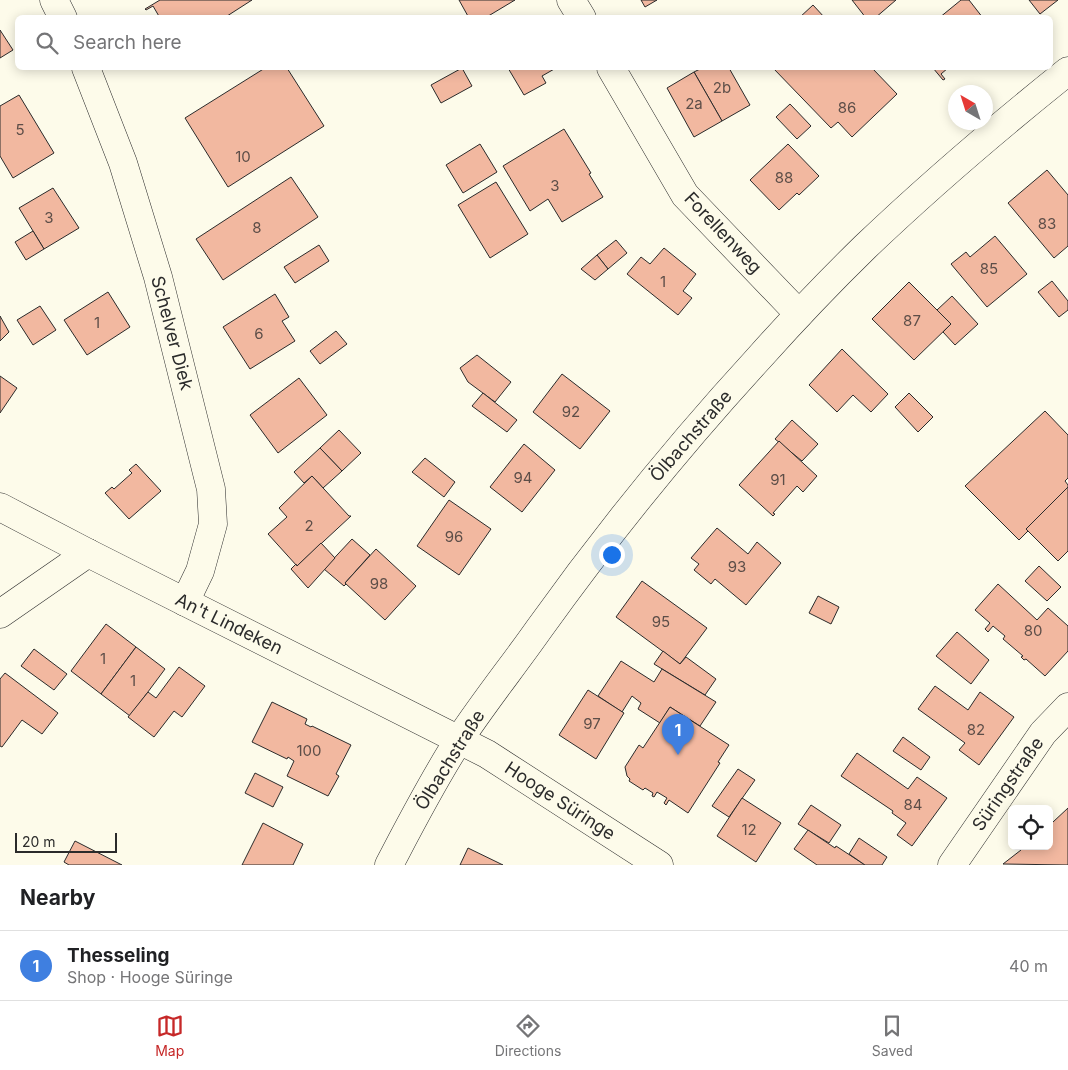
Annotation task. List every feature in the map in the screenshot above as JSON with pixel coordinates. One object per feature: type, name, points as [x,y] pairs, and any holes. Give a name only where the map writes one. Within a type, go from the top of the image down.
[{"type":"street","points":[[54,0],[62,15]]},
{"type":"street","points":[[572,0],[580,15]]},
{"type":"street","name":"Schelver Diek","points":[[87,70],[123,163],[158,277],[211,489],[214,524],[200,571],[185,602]]},
{"type":"street","name":"Forellenweg","points":[[612,70],[685,195],[799,314]]},
{"type":"street","name":"Ölbachstraße","points":[[389,865],[459,740],[573,582],[642,493],[708,414],[799,314],[863,249],[924,191],[1068,70]]},
{"type":"street","name":"An't Lindeken","points":[[0,507],[88,554],[459,740]]},
{"type":"street","points":[[0,614],[88,554]]},
{"type":"street","name":"Süringstraße","points":[[952,865],[1043,733],[1068,707]]},
{"type":"street","name":"Hooge Süringe","points":[[459,740],[487,754],[659,865]]},
{"type":"building","points":[[160,0],[252,0],[229,15],[158,15],[153,6],[145,9]]},
{"type":"building","points":[[459,0],[515,0],[490,15],[467,15]]},
{"type":"building","points":[[641,0],[657,0],[645,7]]},
{"type":"building","points":[[852,0],[896,0],[878,15],[864,15]]},
{"type":"building","points":[[961,0],[969,0],[981,15],[943,15]]},
{"type":"building","points":[[1029,0],[1058,0],[1040,14]]},
{"type":"building","points":[[813,5],[822,15],[802,15]]},
{"type":"building","points":[[0,30],[13,50],[0,58]]},
{"type":"building","points":[[262,70],[288,70],[324,126],[228,187],[185,118]]},
{"type":"building","points":[[458,70],[463,70],[472,86],[441,103],[431,85]]},
{"type":"building","points":[[509,70],[552,70],[542,76],[546,83],[524,95]]},
{"type":"building","points":[[698,70],[730,70],[750,105],[722,121],[694,72]]},
{"type":"building","points":[[775,70],[874,70],[897,94],[852,137],[838,122],[831,128]]},
{"type":"building","points":[[935,70],[946,70],[941,74],[945,79],[943,80]]},
{"type":"building","points":[[694,72],[722,121],[694,137],[667,88]]},
{"type":"building","points":[[19,95],[54,153],[13,178],[0,156],[0,106]]},
{"type":"building","points":[[790,104],[811,126],[797,139],[776,117]]},
{"type":"building","points":[[564,129],[591,173],[589,174],[603,197],[562,222],[548,199],[530,211],[503,166]]},
{"type":"building","points":[[480,144],[497,172],[463,193],[446,165]]},
{"type":"building","points":[[788,144],[819,176],[799,195],[797,193],[779,210],[750,180]]},
{"type":"building","points":[[1047,170],[1068,195],[1068,246],[1054,258],[1008,203]]},
{"type":"building","points":[[291,177],[318,217],[223,280],[196,239]]},
{"type":"building","points":[[496,182],[528,234],[490,258],[458,205]]},
{"type":"building","points":[[53,188],[79,228],[44,249],[19,208]]},
{"type":"building","points":[[33,231],[44,249],[26,260],[15,242]]},
{"type":"building","points":[[995,236],[1027,274],[987,307],[951,264],[966,252],[970,257]]},
{"type":"building","points":[[616,240],[627,253],[608,269],[597,255]]},
{"type":"building","points":[[319,245],[329,261],[295,283],[284,267]]},
{"type":"building","points":[[664,248],[696,274],[683,291],[692,298],[678,315],[627,274],[641,257],[650,264]]},
{"type":"building","points":[[597,255],[608,269],[595,280],[581,269]]},
{"type":"building","points":[[1052,281],[1068,301],[1068,310],[1059,317],[1038,292]]},
{"type":"building","points":[[909,282],[951,324],[914,360],[872,319]]},
{"type":"building","points":[[108,292],[130,327],[87,355],[64,320]]},
{"type":"building","points":[[275,294],[289,317],[282,321],[295,341],[250,369],[223,327]]},
{"type":"building","points":[[952,296],[978,324],[955,345],[943,332],[951,324],[937,310]]},
{"type":"building","points":[[40,306],[56,330],[33,345],[17,320]]},
{"type":"building","points":[[0,316],[9,332],[0,341]]},
{"type":"building","points":[[336,331],[347,344],[320,364],[310,351]]},
{"type":"building","points":[[842,349],[888,394],[871,412],[853,395],[837,412],[809,385]]},
{"type":"building","points":[[477,355],[511,382],[495,402],[468,382],[460,368]]},
{"type":"building","points":[[562,374],[610,411],[580,449],[533,412]]},
{"type":"building","points":[[0,376],[17,388],[0,413]]},
{"type":"building","points":[[299,378],[327,415],[278,453],[250,415]]},
{"type":"building","points":[[483,393],[517,420],[507,432],[472,406]]},
{"type":"building","points":[[909,393],[933,417],[918,432],[895,407]]},
{"type":"building","points":[[1045,411],[1068,435],[1068,478],[1065,481],[1068,487],[1026,529],[1028,531],[1019,540],[965,486]]},
{"type":"building","points":[[792,420],[818,444],[802,461],[775,439]]},
{"type":"building","points":[[339,430],[361,453],[342,471],[320,448]]},
{"type":"building","points":[[779,441],[817,476],[803,492],[797,486],[773,513],[775,514],[773,516],[739,485]]},
{"type":"building","points":[[524,444],[555,470],[522,512],[490,487]]},
{"type":"building","points":[[320,448],[342,471],[323,488],[312,476],[304,483],[294,472]]},
{"type":"building","points":[[425,458],[455,482],[444,497],[412,472]]},
{"type":"building","points":[[136,464],[161,491],[129,519],[105,493],[112,487],[114,489],[132,473],[129,470]]},
{"type":"building","points":[[312,476],[351,516],[297,566],[268,534],[287,517],[279,508]]},
{"type":"building","points":[[1068,487],[1068,551],[1058,561],[1026,529]]},
{"type":"building","points":[[449,500],[491,529],[459,575],[417,546]]},
{"type":"building","points":[[717,528],[748,554],[757,542],[781,563],[746,605],[715,579],[711,584],[694,570],[699,564],[691,558]]},
{"type":"building","points":[[352,539],[370,555],[344,586],[324,569]]},
{"type":"building","points":[[321,543],[335,558],[308,588],[291,569],[296,564],[297,566]]},
{"type":"building","points":[[376,549],[416,586],[385,620],[345,583]]},
{"type":"building","points":[[1039,566],[1061,587],[1047,601],[1025,581]]},
{"type":"building","points":[[642,581],[707,628],[680,664],[616,617]]},
{"type":"building","points":[[998,584],[1037,620],[1048,608],[1068,626],[1068,651],[1045,676],[1026,659],[1024,660],[1021,657],[1023,656],[1003,639],[1005,636],[993,626],[988,632],[985,629],[990,623],[975,610]]},
{"type":"building","points":[[818,596],[839,607],[831,624],[809,613]]},
{"type":"building","points":[[106,624],[136,647],[101,694],[71,671]]},
{"type":"building","points":[[957,632],[989,660],[971,684],[936,656]]},
{"type":"building","points":[[136,647],[165,669],[130,716],[101,694]]},
{"type":"building","points":[[34,649],[67,674],[54,690],[21,666]]},
{"type":"building","points":[[663,651],[680,664],[686,657],[716,679],[705,695],[654,664]]},
{"type":"building","points":[[621,661],[654,682],[662,669],[716,702],[700,726],[670,707],[660,723],[638,709],[641,703],[632,696],[622,712],[598,696]]},
{"type":"building","points":[[179,667],[205,686],[182,717],[174,711],[154,737],[128,717],[148,692],[156,698]]},
{"type":"building","points":[[5,673],[58,713],[42,734],[22,720],[2,747],[0,746],[0,679]]},
{"type":"building","points":[[935,686],[968,710],[980,692],[1014,717],[979,765],[959,750],[965,743],[918,709]]},
{"type":"building","points":[[588,690],[624,713],[596,759],[559,735]]},
{"type":"building","points":[[272,702],[307,719],[305,724],[351,745],[336,774],[339,776],[328,796],[287,776],[294,761],[252,742]]},
{"type":"building","points":[[670,707],[729,745],[718,762],[720,763],[688,813],[669,800],[666,805],[664,803],[667,798],[657,792],[654,797],[652,796],[653,793],[645,788],[643,790],[629,781],[630,779],[627,776],[625,767],[639,745],[643,748]]},
{"type":"building","points":[[903,737],[930,757],[921,770],[893,751]]},
{"type":"building","points":[[857,753],[908,789],[917,777],[947,798],[912,846],[897,835],[906,823],[892,813],[893,811],[841,776]]},
{"type":"building","points":[[738,769],[755,780],[729,817],[712,806]]},
{"type":"building","points":[[255,773],[283,787],[273,807],[245,793]]},
{"type":"building","points":[[742,798],[781,823],[756,862],[717,836]]},
{"type":"building","points":[[811,805],[841,825],[829,843],[798,824]]},
{"type":"building","points":[[1068,808],[1068,865],[1003,864],[1021,850],[1053,850],[1053,822]]},
{"type":"building","points":[[263,823],[303,844],[293,865],[242,865]]},
{"type":"building","points":[[808,830],[865,865],[817,865],[794,849]]},
{"type":"building","points":[[859,838],[887,857],[882,865],[865,865],[849,854]]},
{"type":"building","points":[[75,841],[122,865],[69,865],[64,862]]},
{"type":"building","points":[[468,848],[503,865],[460,865]]},
{"type":"place","name":"Thesseling","points":[[678,755]]}]
